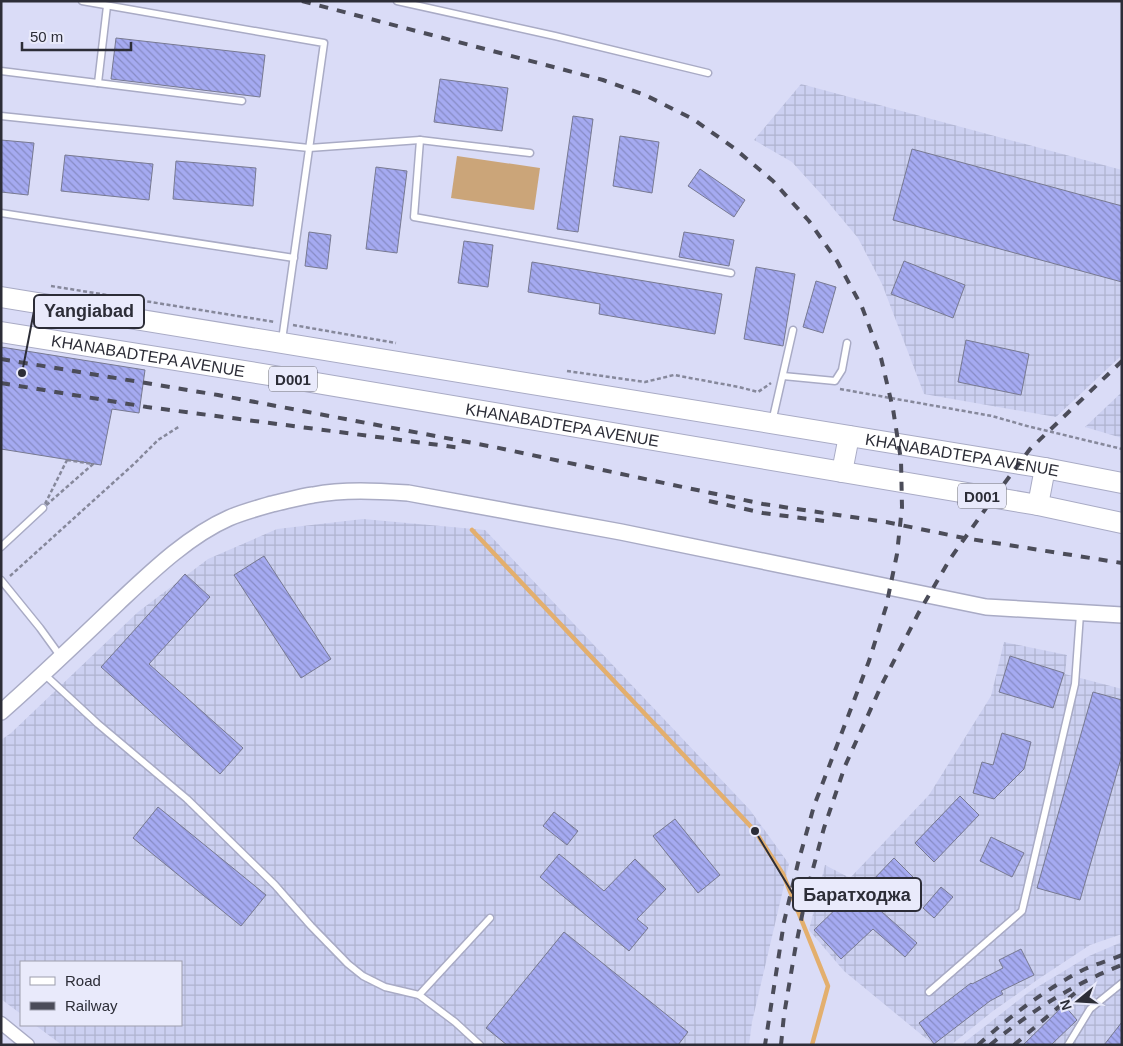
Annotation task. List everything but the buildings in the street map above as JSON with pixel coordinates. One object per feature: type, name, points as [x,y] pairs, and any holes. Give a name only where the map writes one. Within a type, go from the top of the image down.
[{"type":"highway","name":"KHANABADTEPA AVENUE","points":[[1,297],[283,333],[772,423],[1045,468],[1122,483]]},
{"type":"highway","name":"KHANABADTEPA AVENUE","points":[[1,332],[275,376],[1038,505],[1122,523]]},
{"type":"highway","points":[[842,472],[849,436]]},
{"type":"highway","points":[[1038,505],[1045,468]]},
{"type":"street","points":[[1,712],[159,565],[216,524],[242,513],[284,501],[314,494],[347,491],[380,491],[418,495],[621,532],[986,607],[1122,615]]},
{"type":"street","points":[[1,1023],[28,1045]]},
{"type":"lane","points":[[82,1],[324,43],[283,333]]},
{"type":"lane","points":[[397,1],[555,36],[708,73]]},
{"type":"lane","points":[[98,83],[107,6]]},
{"type":"lane","points":[[1,70],[242,101]]},
{"type":"lane","points":[[1,116],[309,148],[420,140],[530,153]]},
{"type":"lane","points":[[420,140],[414,218],[731,273]]},
{"type":"lane","points":[[1,213],[294,258]]},
{"type":"lane","points":[[772,423],[793,330]]},
{"type":"lane","points":[[783,376],[836,381],[842,370],[847,343]]},
{"type":"lane","points":[[1,547],[43,508]]},
{"type":"lane","points":[[2,581],[61,657]]},
{"type":"lane","points":[[929,992],[1022,911],[1075,684],[1080,612]]},
{"type":"lane","points":[[44,674],[98,724],[187,799],[275,886],[348,964],[363,976],[385,987],[419,995],[455,1022],[480,1045]]},
{"type":"lane","points":[[419,995],[490,918]]},
{"type":"lane","points":[[1068,1045],[1090,1009],[1122,983]]},
{"type":"path","points":[[44,285],[283,333],[402,344]]},
{"type":"path","points":[[563,370],[646,382],[674,376],[739,386],[758,392],[774,381]]},
{"type":"path","points":[[838,389],[992,416],[1122,450]]},
{"type":"path","points":[[2,581],[135,463],[158,440],[180,426]]},
{"type":"path","points":[[67,460],[93,464],[86,470],[43,508],[67,460]]},
{"type":"shaded area","points":[[801,84],[1122,170],[1122,355],[1056,417],[924,394],[882,284],[858,238],[792,162],[754,140]]},
{"type":"shaded area","points":[[457,156],[540,168],[534,210],[451,198]]},
{"type":"shaded area","points":[[1122,392],[1122,438],[1085,427]]},
{"type":"shaded area","points":[[363,519],[485,530],[750,810],[789,864],[752,1022],[749,1045],[62,1045],[36,1026],[182,1026],[182,961],[20,961],[20,1013],[1,999],[1,740],[11,733],[138,612],[208,559],[277,529]]},
{"type":"shaded area","points":[[1004,642],[1067,655],[1065,674],[1122,689],[1122,934],[1090,945],[993,1011],[951,1045],[934,1045],[844,971],[809,930],[825,865],[850,878],[929,795],[991,696]]},
{"type":"shaded area","points":[[1122,942],[1122,1045],[961,1045],[1029,992],[1089,956]]},
{"type":"waterway","points":[[472,530],[755,831],[783,874],[828,986],[812,1045]]},
{"type":"railway","points":[[302,1],[603,80],[645,95],[693,119],[734,148],[773,181],[809,221],[837,261],[862,307],[881,358],[893,409],[901,460],[902,507],[897,554],[886,607],[869,661],[814,806],[798,863],[784,922],[765,1045]]},
{"type":"railway","points":[[1,359],[218,395],[494,447],[763,504],[886,522],[964,538],[1122,563]]},
{"type":"railway","points":[[781,1045],[795,950],[807,891],[824,828],[845,766],[882,684],[918,614],[950,559],[989,504],[1030,449],[1122,361]]},
{"type":"railway","points":[[1,383],[147,407],[462,448]]},
{"type":"railway","points":[[709,501],[763,513],[824,521]]},
{"type":"railway","points":[[978,1045],[1014,1015],[1052,988],[1084,970],[1122,955]]},
{"type":"railway","points":[[990,1045],[1021,1021],[1069,990],[1122,965]]},
{"type":"railway","points":[[1014,1045],[1075,993]]},
{"type":"place","name":"Yangiabad","points":[[22,373]]},
{"type":"place","name":"Баратходжа","points":[[755,831]]}]
